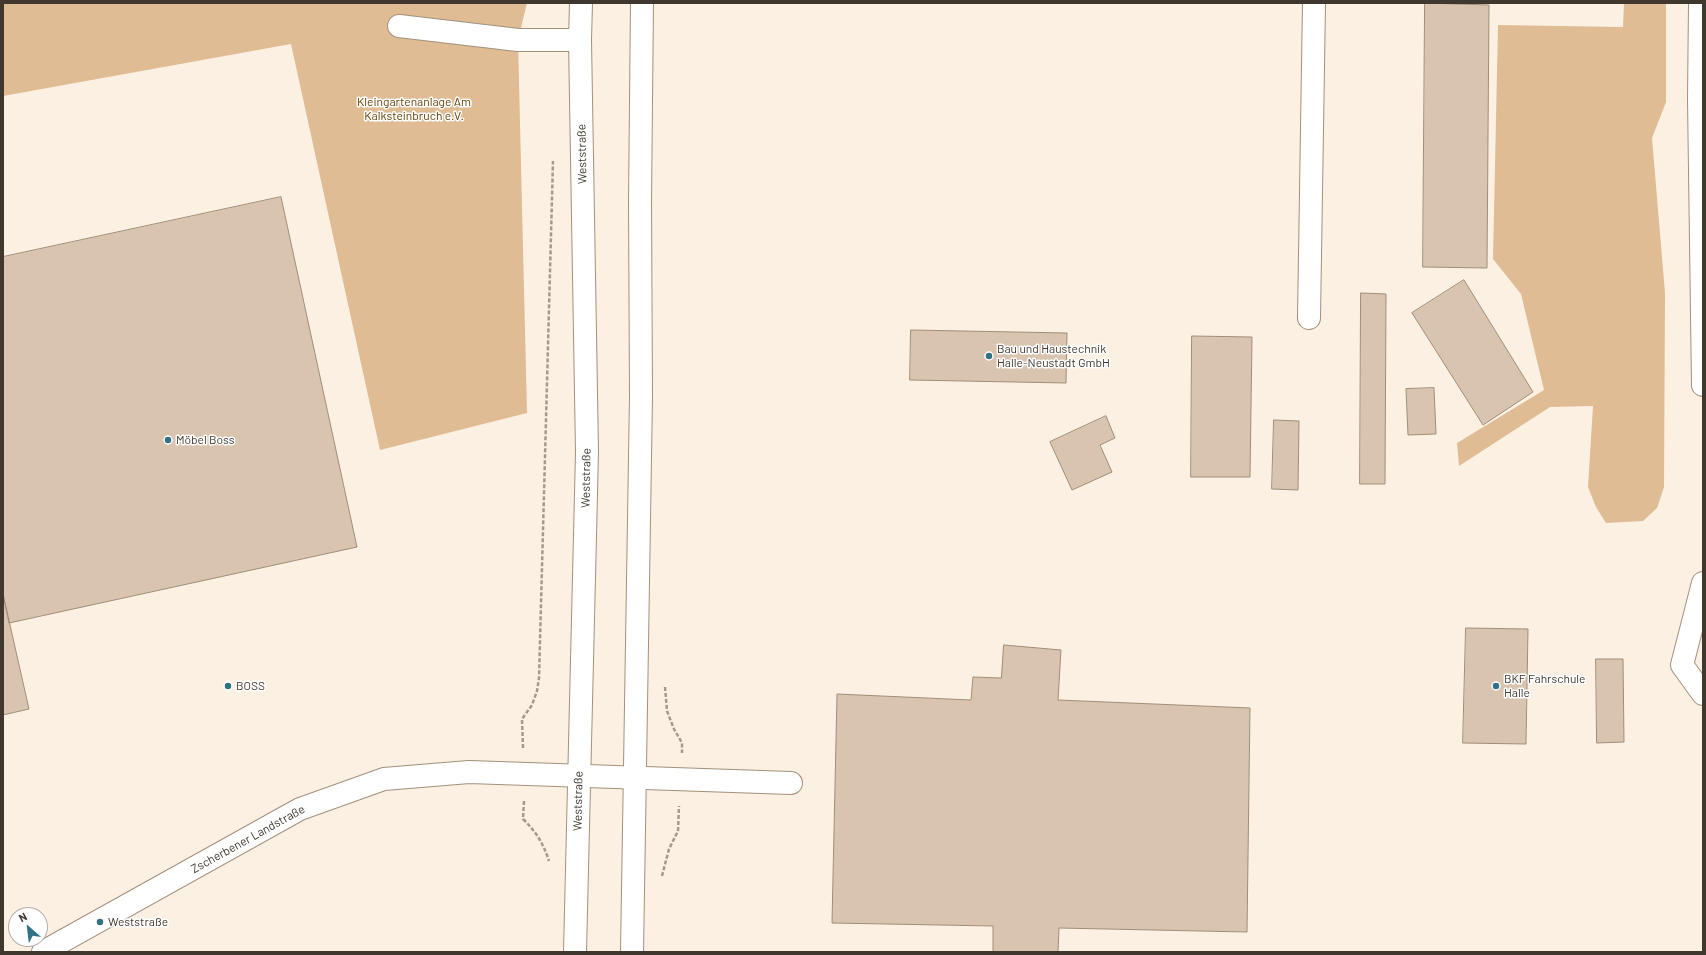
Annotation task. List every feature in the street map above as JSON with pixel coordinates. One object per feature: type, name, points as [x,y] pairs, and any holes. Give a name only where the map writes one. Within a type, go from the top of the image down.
[{"type":"main road","name":"Weststraße","points":[[575,952],[587,452],[580,40],[581,3]]},
{"type":"main road","points":[[632,952],[641,396],[640,193],[642,3]]},
{"type":"main road","points":[[1309,318],[1314,3]]},
{"type":"main road","points":[[1700,3],[1703,385]]},
{"type":"main road","points":[[399,26],[518,40],[580,40]]},
{"type":"main road","points":[[1703,583],[1682,665],[1703,694]]},
{"type":"main road","name":"Zscherbener Landstraße","points":[[43,952],[300,809],[384,779],[469,772],[636,778]]},
{"type":"main road","points":[[636,778],[791,783]]},
{"type":"path","points":[[550,864],[544,846],[535,832],[523,819],[525,773],[522,719],[532,705],[537,691],[539,678],[553,159]]},
{"type":"green space","name":"Kleingartenanlage Am Kalksteinbruch e.V.","points":[[3,3],[527,3],[518,40],[527,413],[380,450],[291,44],[3,96]]},
{"type":"green space","points":[[1624,3],[1666,3],[1666,102],[1652,138],[1665,293],[1664,487],[1657,508],[1643,521],[1606,523],[1596,507],[1588,487],[1593,406],[1550,407],[1459,466],[1457,443],[1544,390],[1521,294],[1493,259],[1498,25],[1623,27]]},
{"type":"building","points":[[1425,3],[1489,5],[1487,268],[1423,267]]},
{"type":"building","name":"Möbel Boss","points":[[281,197],[357,547],[9,623],[3,594],[3,257]]},
{"type":"building","points":[[1464,280],[1533,392],[1483,425],[1412,313]]},
{"type":"building","points":[[1361,293],[1386,294],[1385,484],[1360,484]]},
{"type":"building","name":"Bau und Haustechnik Halle-Neustadt GmbH","points":[[911,330],[1067,333],[1066,383],[910,380]]},
{"type":"building","points":[[1192,336],[1252,337],[1250,477],[1191,477]]},
{"type":"building","points":[[1434,388],[1436,434],[1408,435],[1406,389]]},
{"type":"building","points":[[1106,416],[1115,438],[1100,445],[1112,472],[1072,490],[1050,442]]},
{"type":"building","points":[[1274,420],[1299,421],[1298,490],[1272,489]]},
{"type":"building","points":[[3,594],[29,709],[3,715]]},
{"type":"building","name":"BKF Fahrschule Halle","points":[[1466,628],[1528,629],[1526,744],[1463,743]]},
{"type":"building","points":[[1004,645],[1061,650],[1058,700],[1250,708],[1247,932],[1059,928],[1058,952],[993,952],[993,926],[832,923],[837,694],[971,700],[973,677],[1001,678]]},
{"type":"building","name":"BKF Fahrschule Halle","points":[[1596,659],[1623,659],[1624,742],[1597,743]]},
{"type":"place","name":"Bau und Haustechnik Halle-Neustadt GmbH","points":[[989,356]]},
{"type":"place","name":"Möbel Boss","points":[[168,440]]},
{"type":"place","name":"BOSS","points":[[228,686]]},
{"type":"place","name":"BKF Fahrschule Halle","points":[[1496,686]]},
{"type":"place","name":"Weststraße","points":[[100,922]]}]
